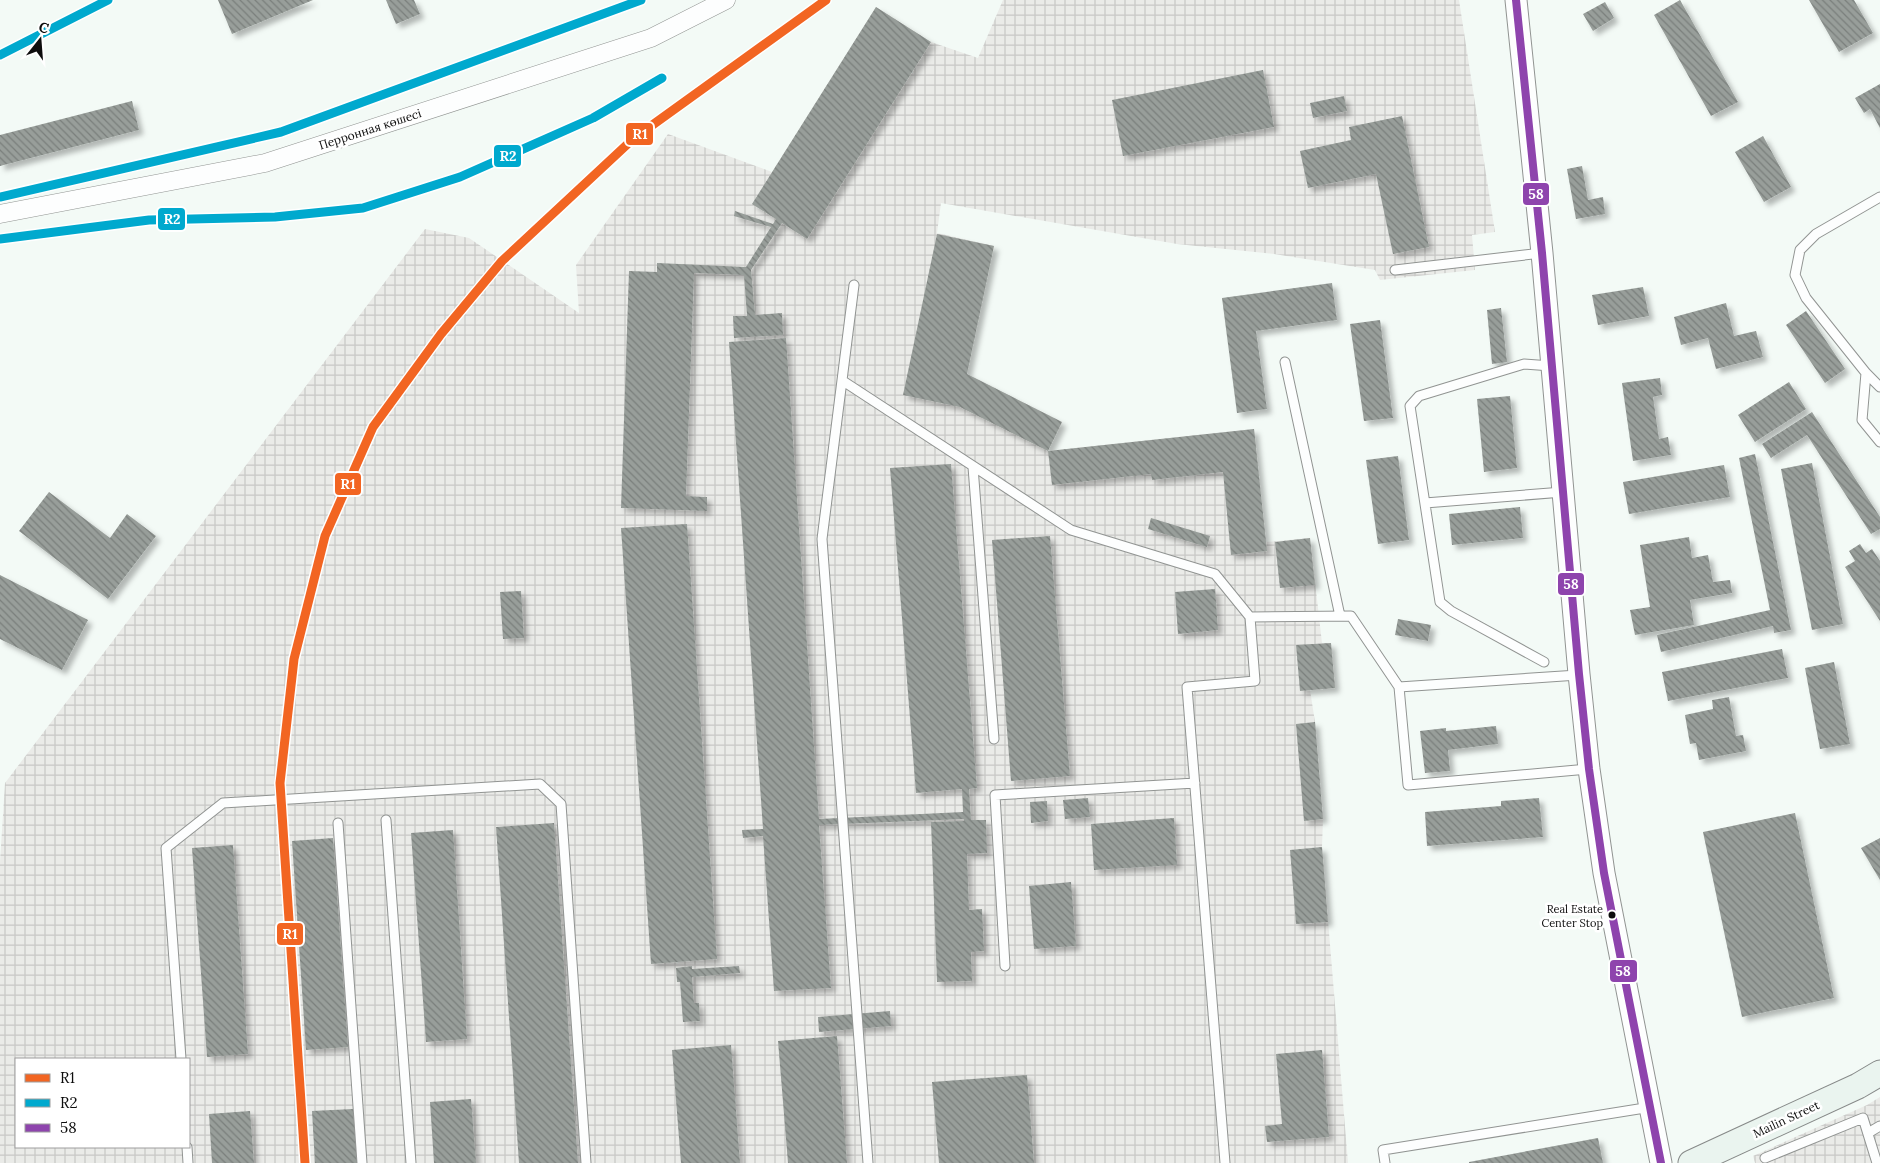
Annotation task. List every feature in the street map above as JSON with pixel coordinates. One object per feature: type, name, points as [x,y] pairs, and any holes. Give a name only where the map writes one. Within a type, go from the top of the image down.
[{"type":"main road","name":"Mailin Street","points":[[1691,1163],[1858,1086],[1880,1073]]},
{"type":"street","name":"Перронная көшесі","points":[[0,214],[265,163],[651,38],[726,0]]},
{"type":"street","points":[[1516,0],[1542,253],[1589,769],[1604,873],[1661,1163]]},
{"type":"lane","points":[[1880,198],[1816,234],[1800,250],[1795,275],[1806,298],[1866,373],[1880,387]]},
{"type":"lane","points":[[1395,270],[1542,253]]},
{"type":"lane","points":[[854,285],[822,539],[868,1163]]},
{"type":"lane","points":[[1285,362],[1340,616]]},
{"type":"lane","points":[[1544,662],[1451,611],[1440,602],[1410,406],[1419,396],[1524,364],[1552,366]]},
{"type":"lane","points":[[1866,373],[1862,420],[1880,442]]},
{"type":"lane","points":[[843,381],[1071,530],[1215,574],[1250,616],[1254,681],[1187,687],[1225,1163]]},
{"type":"lane","points":[[973,467],[994,739]]},
{"type":"lane","points":[[1425,503],[1563,492]]},
{"type":"lane","points":[[1250,616],[1351,616],[1399,687],[1408,785],[1589,769]]},
{"type":"lane","points":[[1399,687],[1579,674]]},
{"type":"lane","points":[[1005,966],[995,795],[1195,783]]},
{"type":"lane","points":[[181,1058],[166,848],[222,803],[540,784],[561,804],[586,1163]]},
{"type":"lane","points":[[386,820],[411,1163]]},
{"type":"lane","points":[[338,823],[362,1163]]},
{"type":"lane","points":[[1385,1163],[1383,1150],[1651,1107]]},
{"type":"lane","points":[[1765,1158],[1863,1118],[1877,1163]]},
{"type":"lane","points":[[1868,1133],[1880,1126]]},
{"type":"lane","points":[[187,1148],[188,1163]]},
{"type":"shaded area","points":[[1003,0],[1459,0],[1495,232],[1472,235],[1475,270],[1380,280],[1375,270],[1274,254],[1177,244],[941,203],[937,233],[994,246],[967,374],[1062,422],[1048,451],[1254,429],[1266,542],[1310,538],[1322,643],[1331,643],[1335,688],[1310,690],[1315,722],[1323,819],[1322,847],[1348,1163],[0,1163],[0,862],[5,783],[425,229],[469,238],[579,313],[576,265],[668,134],[772,172],[876,7],[931,42],[978,58]]},
{"type":"shaded area","points":[[1880,1097],[1880,1163],[1755,1163],[1753,1156],[1867,1105]]},
{"type":"building","points":[[218,0],[313,0],[232,34]]},
{"type":"building","points":[[386,0],[414,0],[420,14],[396,24]]},
{"type":"building","points":[[1680,0],[1738,102],[1711,116],[1654,15]]},
{"type":"building","points":[[1809,0],[1854,0],[1873,33],[1839,52]]},
{"type":"building","points":[[1605,2],[1614,18],[1593,31],[1583,14]]},
{"type":"building","points":[[876,7],[931,42],[807,239],[782,223],[751,270],[755,315],[782,313],[783,335],[734,338],[733,316],[747,316],[744,275],[694,273],[686,496],[707,497],[707,511],[621,508],[629,271],[657,272],[657,263],[746,267],[771,227],[734,216],[735,211],[773,224],[776,219],[752,204]]},
{"type":"building","points":[[1263,70],[1274,127],[1123,156],[1112,100]]},
{"type":"building","points":[[1880,84],[1880,128],[1870,109],[1864,113],[1855,98]]},
{"type":"building","points":[[1344,96],[1347,111],[1313,118],[1310,103]]},
{"type":"building","points":[[132,101],[139,130],[0,166],[0,135]]},
{"type":"building","points":[[1402,116],[1429,247],[1393,254],[1376,174],[1308,188],[1300,151],[1351,140],[1349,127]]},
{"type":"building","points":[[1763,136],[1791,187],[1764,202],[1735,152]]},
{"type":"building","points":[[1582,166],[1588,200],[1603,197],[1605,214],[1576,219],[1567,169]]},
{"type":"building","points":[[937,234],[994,246],[967,374],[1062,422],[1048,451],[960,407],[903,395]]},
{"type":"building","points":[[1332,283],[1337,320],[1256,331],[1267,409],[1237,413],[1222,298]]},
{"type":"building","points":[[1643,287],[1649,316],[1598,325],[1592,295]]},
{"type":"building","points":[[1726,303],[1734,336],[1756,331],[1763,357],[1716,369],[1708,338],[1681,345],[1674,317]]},
{"type":"building","points":[[1501,308],[1507,362],[1492,364],[1487,310]]},
{"type":"building","points":[[1806,311],[1845,369],[1825,383],[1786,325]]},
{"type":"building","points":[[1380,320],[1393,418],[1364,421],[1350,324]]},
{"type":"building","points":[[786,338],[819,819],[963,812],[962,789],[916,793],[890,468],[951,464],[977,788],[969,789],[971,820],[986,820],[987,853],[967,854],[969,910],[982,909],[984,951],[971,952],[972,981],[937,982],[931,822],[964,821],[964,819],[819,825],[831,988],[774,991],[763,836],[743,838],[742,830],[763,829],[729,342]]},
{"type":"building","points":[[1660,378],[1662,395],[1653,397],[1659,439],[1668,437],[1671,455],[1633,461],[1622,383]]},
{"type":"building","points":[[1789,382],[1806,409],[1755,442],[1738,415]]},
{"type":"building","points":[[1510,396],[1517,468],[1484,472],[1477,399]]},
{"type":"building","points":[[1812,412],[1880,517],[1880,529],[1871,534],[1807,435],[1771,458],[1762,444]]},
{"type":"building","points":[[1254,429],[1267,551],[1231,555],[1223,472],[1152,480],[1151,474],[1052,485],[1048,451]]},
{"type":"building","points":[[1755,454],[1791,630],[1774,633],[1773,626],[1661,652],[1657,635],[1770,610],[1739,458]]},
{"type":"building","points":[[1398,456],[1409,540],[1378,544],[1366,460]]},
{"type":"building","points":[[1812,463],[1843,624],[1812,630],[1781,469]]},
{"type":"building","points":[[1724,465],[1730,497],[1629,514],[1623,482]]},
{"type":"building","points":[[49,492],[110,538],[127,514],[156,536],[108,599],[19,531]]},
{"type":"building","points":[[1520,507],[1523,538],[1452,545],[1449,514]]},
{"type":"building","points":[[1151,518],[1210,536],[1207,547],[1148,529]]},
{"type":"building","points":[[687,524],[717,959],[651,964],[621,528]]},
{"type":"building","points":[[1050,536],[1070,776],[1011,781],[992,540]]},
{"type":"building","points":[[1689,537],[1692,558],[1708,555],[1713,582],[1730,580],[1732,593],[1690,600],[1694,625],[1635,635],[1630,610],[1650,607],[1640,545]]},
{"type":"building","points":[[1310,538],[1315,585],[1280,588],[1275,542]]},
{"type":"building","points":[[1860,544],[1866,553],[1872,549],[1880,561],[1880,621],[1845,567],[1855,561],[1849,551]]},
{"type":"building","points":[[0,575],[88,620],[62,670],[0,639]]},
{"type":"building","points":[[1215,589],[1218,630],[1178,634],[1175,592]]},
{"type":"building","points":[[521,591],[524,638],[503,639],[500,592]]},
{"type":"building","points":[[1398,619],[1431,625],[1428,641],[1395,635]]},
{"type":"building","points":[[1331,643],[1335,688],[1300,691],[1296,645]]},
{"type":"building","points":[[1782,649],[1788,678],[1668,701],[1662,672]]},
{"type":"building","points":[[1834,662],[1850,744],[1820,749],[1805,668]]},
{"type":"building","points":[[1729,697],[1736,736],[1743,735],[1746,751],[1699,760],[1696,743],[1690,744],[1685,715],[1713,709],[1712,700]]},
{"type":"building","points":[[1315,722],[1323,819],[1304,821],[1296,724]]},
{"type":"building","points":[[1496,726],[1498,744],[1448,750],[1450,771],[1425,773],[1420,731],[1446,728],[1446,731]]},
{"type":"building","points":[[1088,798],[1090,817],[1065,819],[1063,800]]},
{"type":"building","points":[[1539,798],[1543,837],[1427,846],[1425,812],[1501,806],[1501,801]]},
{"type":"building","points":[[1047,801],[1048,821],[1031,823],[1030,802]]},
{"type":"building","points":[[1795,813],[1834,998],[1742,1017],[1703,832]]},
{"type":"building","points":[[1174,818],[1177,865],[1094,870],[1091,824]]},
{"type":"building","points":[[554,823],[578,1163],[519,1163],[496,827]]},
{"type":"building","points":[[453,830],[467,1039],[426,1042],[411,833]]},
{"type":"building","points":[[333,838],[348,1047],[306,1050],[292,841]]},
{"type":"building","points":[[1880,838],[1880,880],[1861,848]]},
{"type":"building","points":[[233,845],[248,1054],[207,1057],[192,848]]},
{"type":"building","points":[[1322,847],[1328,922],[1296,924],[1290,850]]},
{"type":"building","points":[[1071,882],[1076,946],[1034,949],[1029,886]]},
{"type":"building","points":[[692,966],[692,969],[739,966],[740,973],[692,977],[694,1003],[699,1003],[700,1021],[683,1022],[680,982],[677,982],[676,968]]},
{"type":"building","points":[[890,1011],[891,1026],[819,1032],[818,1017]]},
{"type":"building","points":[[837,1036],[847,1163],[788,1163],[778,1041]]},
{"type":"building","points":[[731,1045],[740,1163],[681,1163],[672,1050]]},
{"type":"building","points":[[1322,1050],[1329,1137],[1267,1142],[1265,1126],[1282,1124],[1276,1054]]},
{"type":"building","points":[[1027,1075],[1034,1163],[939,1163],[932,1082]]},
{"type":"building","points":[[471,1099],[476,1163],[434,1163],[430,1102]]},
{"type":"building","points":[[353,1109],[357,1163],[315,1163],[312,1111]]},
{"type":"building","points":[[250,1111],[254,1163],[212,1163],[209,1114]]},
{"type":"building","points":[[1598,1138],[1603,1163],[1469,1163],[1469,1162]]},
{"type":"transit line","name":"R2","points":[[0,55],[108,0]]},
{"type":"transit line","name":"R2","points":[[0,197],[281,132],[641,0]]},
{"type":"transit line","name":"R1","points":[[305,1163],[280,783],[294,659],[325,536],[373,427],[441,334],[502,261],[633,139],[826,0]]},
{"type":"transit line","name":"58","points":[[1516,0],[1542,253],[1589,769],[1604,873],[1661,1163]]},
{"type":"transit line","name":"R2","points":[[0,239],[149,220],[275,217],[363,208],[460,177],[593,118],[662,78]]},
{"type":"place","name":"Real Estate Center Stop","points":[[1612,915]]}]
